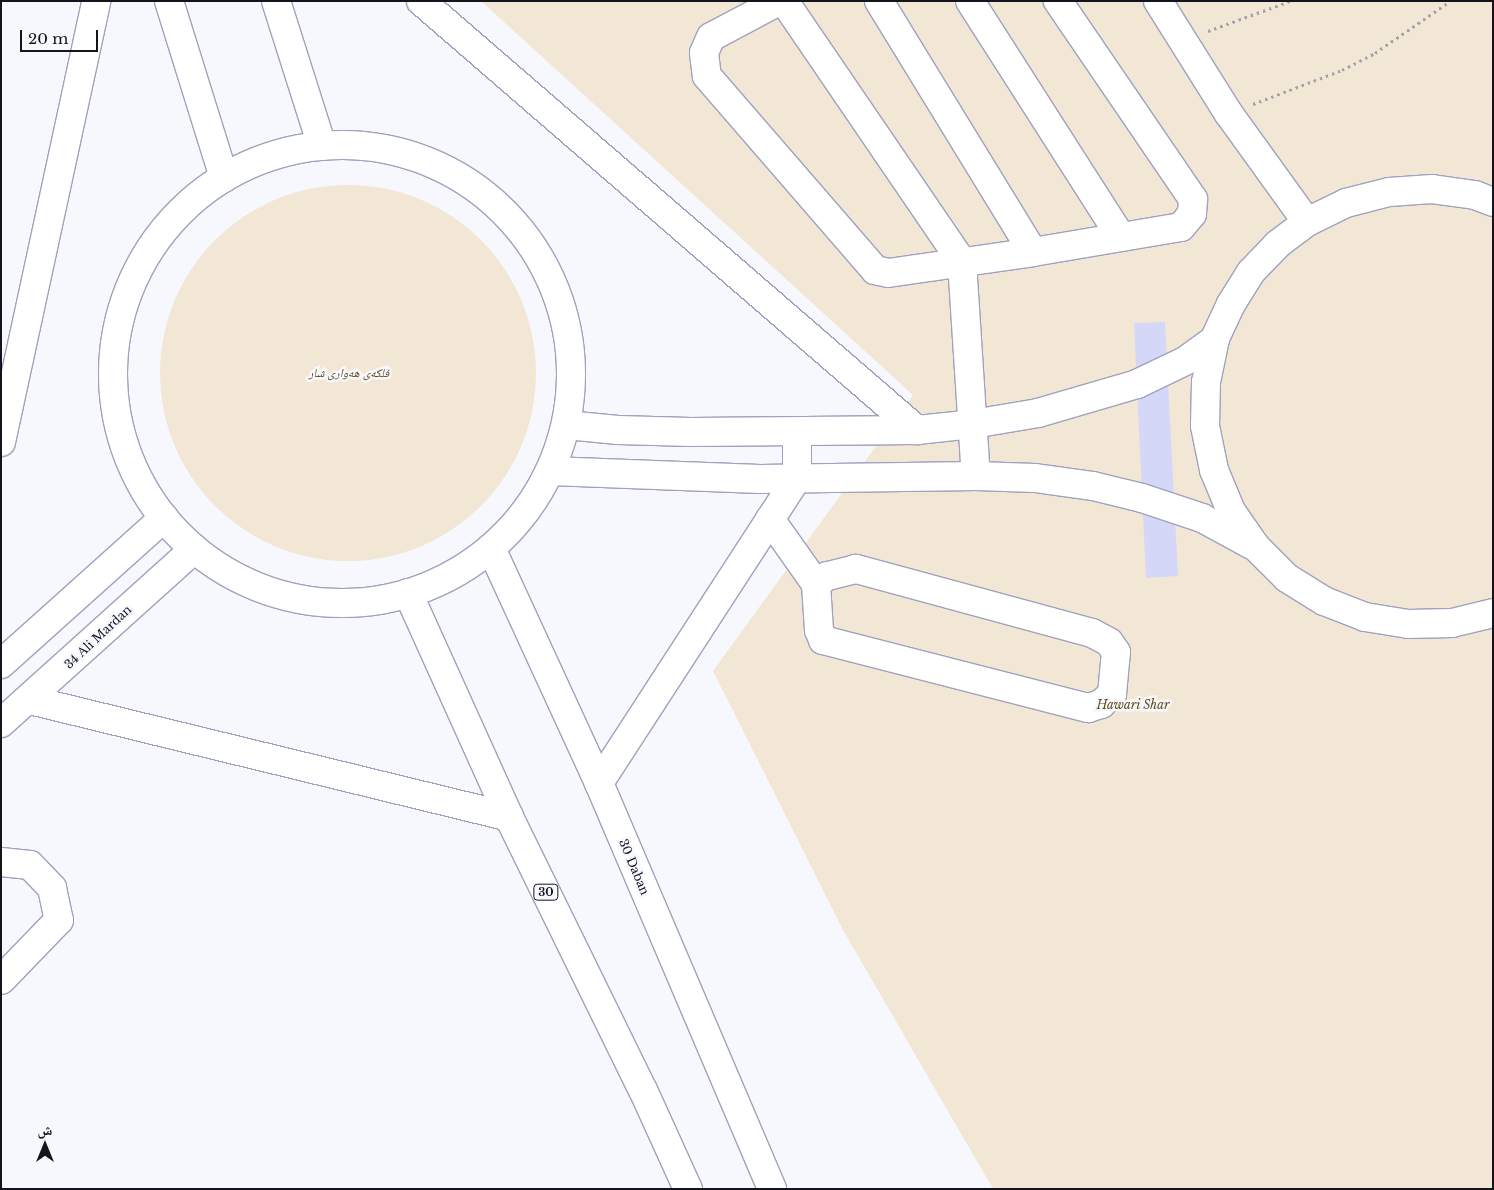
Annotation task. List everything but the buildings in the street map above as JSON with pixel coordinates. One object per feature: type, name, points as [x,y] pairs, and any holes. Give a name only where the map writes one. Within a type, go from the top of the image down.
[{"type":"main road","points":[[1,442],[96,1]]},
{"type":"main road","points":[[169,1],[224,178]]},
{"type":"main road","points":[[276,1],[322,146]]},
{"type":"main road","points":[[421,1],[916,430]]},
{"type":"main road","points":[[779,1],[711,36],[704,53],[708,76],[875,270],[888,273],[1033,252],[1181,227],[1192,214],[1193,199],[1058,1]]},
{"type":"main road","points":[[784,1],[962,262],[976,476]]},
{"type":"main road","points":[[879,1],[1033,252]]},
{"type":"main road","points":[[970,1],[1121,237]]},
{"type":"main road","points":[[1158,1],[1229,114],[1307,222]]},
{"type":"main road","points":[[322,146],[358,146],[385,150],[428,162],[460,178],[490,199],[515,224],[537,253],[554,285],[565,319],[571,363],[572,390],[566,425],[550,471],[520,519],[491,548],[466,567],[438,582],[408,593],[371,601],[333,603],[295,598],[250,583],[225,571],[194,549],[164,518],[142,486],[125,450],[116,412],[113,374],[116,334],[126,297],[143,262],[165,229],[192,201],[224,178],[271,157],[322,146]]},
{"type":"main road","points":[[1493,202],[1475,195],[1432,189],[1389,192],[1346,203],[1307,222],[1277,245],[1251,272],[1230,304],[1215,339],[1206,382],[1205,426],[1214,470],[1231,510],[1256,547],[1287,578],[1324,601],[1365,616],[1408,624],[1452,623],[1493,613]]},
{"type":"main road","points":[[566,425],[627,430],[797,431],[916,430],[973,424],[1038,413],[1137,384],[1185,361],[1215,339]]},
{"type":"main road","points":[[599,784],[797,478],[797,431]]},
{"type":"main road","points":[[550,471],[797,478],[976,476],[1062,481],[1124,493],[1202,518],[1256,547]]},
{"type":"main road","points":[[1,664],[164,518]]},
{"type":"main road","points":[[770,519],[816,584],[819,630],[823,640],[1088,708],[1101,704],[1112,694],[1116,652],[1109,642],[1092,633],[856,569],[827,576],[816,584]]},
{"type":"main road","name":"30 Daban","points":[[491,548],[599,784],[772,1189]]},
{"type":"main road","name":"34 Ali Mardan","points":[[1,723],[30,700],[194,549]]},
{"type":"main road","name":"30","points":[[408,593],[509,817],[639,1081],[688,1189]]},
{"type":"main road","points":[[30,700],[509,817]]},
{"type":"main road","points":[[1,862],[30,865],[52,888],[59,920],[1,980]]},
{"type":"path","points":[[1181,40],[1290,1]]},
{"type":"path","points":[[1229,114],[1350,66],[1375,53],[1450,1]]},
{"type":"green space","name":"Hawari Shar","points":[[481,1],[1493,1],[1493,1189],[993,1189],[843,930],[713,671],[913,395]]},
{"type":"green space","name":"فلکەی هەواری شار","points":[[348,185],[385,189],[420,199],[452,217],[481,240],[504,269],[522,301],[532,336],[536,373],[532,410],[522,445],[504,477],[481,506],[452,529],[420,547],[385,557],[348,561],[311,557],[276,547],[244,529],[215,506],[192,477],[174,445],[164,410],[160,373],[164,336],[174,301],[192,269],[215,240],[244,217],[276,199],[311,189]]}]
